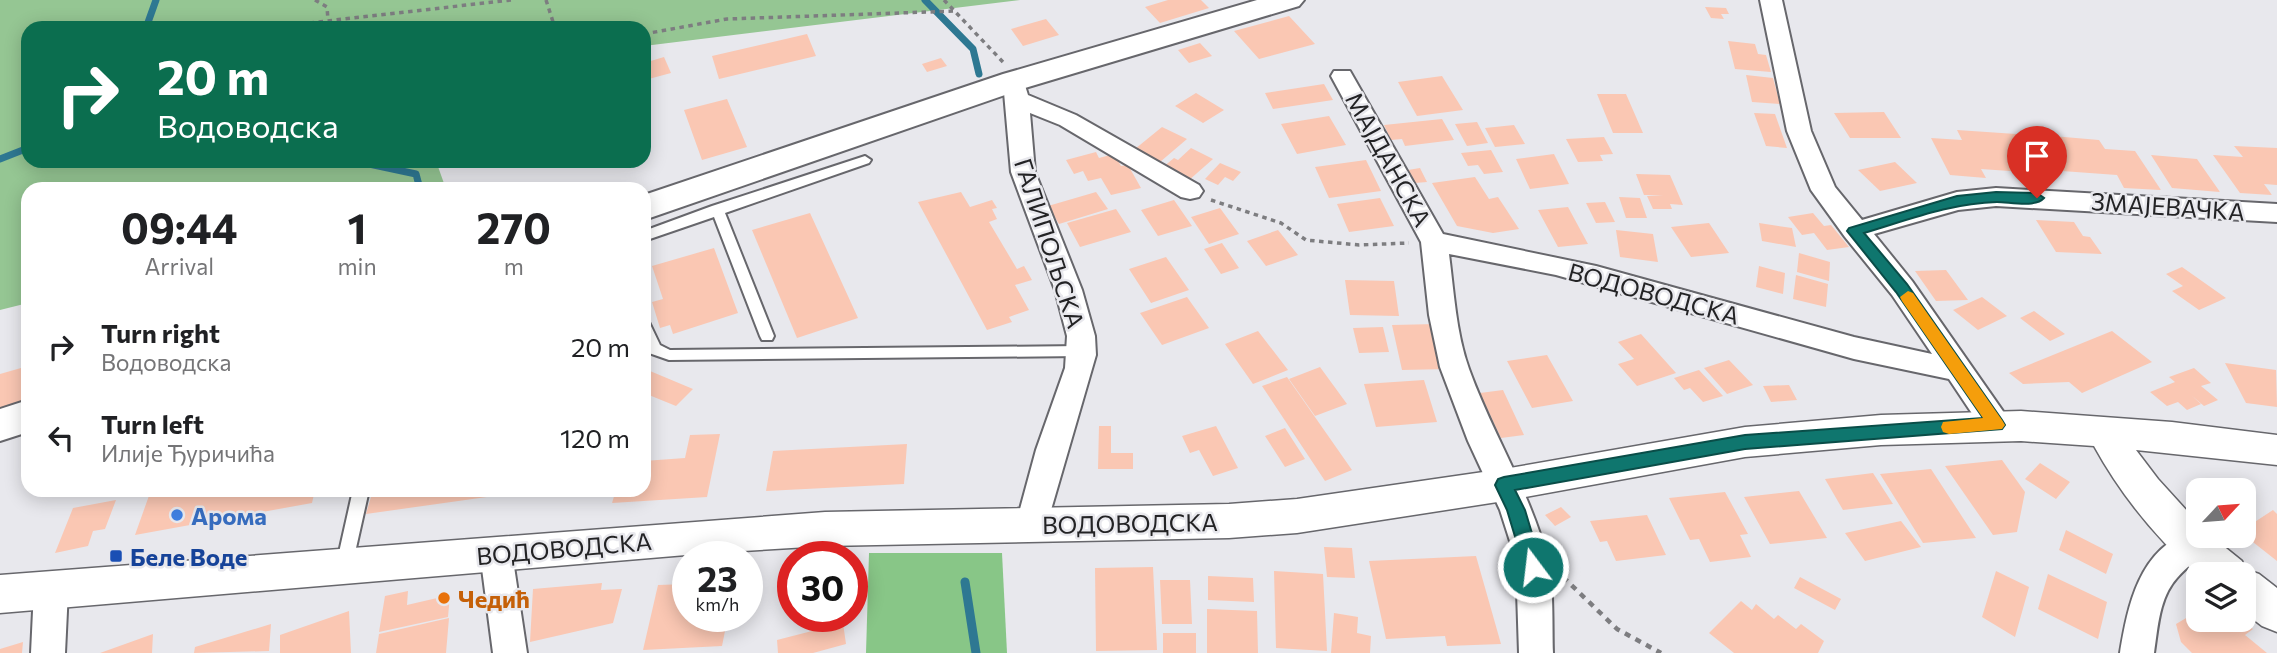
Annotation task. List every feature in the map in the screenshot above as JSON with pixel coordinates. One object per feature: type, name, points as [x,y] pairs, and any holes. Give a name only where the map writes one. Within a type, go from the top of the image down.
[{"type":"main road","points":[[651,206],[1289,0]]},
{"type":"main road","points":[[0,425],[21,418]]},
{"type":"street","points":[[1772,0],[1777,41],[1802,142],[1824,190],[1902,288],[1996,425]]},
{"type":"street","name":"МАЈДАНСКА","points":[[1342,76],[1434,242]]},
{"type":"street","points":[[1015,90],[1190,191]]},
{"type":"street","name":"ГАЛИПОЉСКА","points":[[1015,90],[1017,139],[1023,173],[1069,295],[1083,351],[1077,378],[1042,479],[1033,524]]},
{"type":"street","name":"ЗМАЈЕВАЧКА","points":[[1854,231],[1946,203],[1996,197],[2277,213]]},
{"type":"street","points":[[1434,242],[1443,315],[1454,367],[1465,400],[1516,510],[1532,559],[1536,653]]},
{"type":"street","name":"ВОДОВОДСКА","points":[[1434,242],[1589,274],[1886,357],[1956,369]]},
{"type":"street","name":"ВОДОВОДСКА","points":[[0,594],[825,529],[1229,521],[1283,517],[1504,485],[1745,442],[1881,430],[1996,425],[2172,437],[2277,450]]},
{"type":"street","points":[[2091,430],[2115,450],[2186,539]]},
{"type":"street","points":[[2091,430],[2096,461],[2120,492],[2186,541]]},
{"type":"street","points":[[2157,505],[2155,460],[2162,444],[2172,437]]},
{"type":"street","points":[[2137,653],[2146,596],[2151,585],[2168,562],[2187,548]]},
{"type":"street","points":[[2195,548],[2212,562]]},
{"type":"street","points":[[496,553],[510,653]]},
{"type":"street","points":[[48,653],[51,590]]},
{"type":"street","points":[[2256,596],[2277,613]]},
{"type":"lane","points":[[651,233],[864,160]]},
{"type":"lane","points":[[717,209],[766,336]]},
{"type":"lane","points":[[651,342],[654,349],[669,355],[1083,351]]},
{"type":"lane","points":[[345,566],[360,497]]},
{"type":"path","points":[[315,0],[327,7],[328,20]]},
{"type":"path","points":[[320,21],[510,0]]},
{"type":"path","points":[[537,0],[546,0],[553,21]]},
{"type":"path","points":[[944,0],[998,54],[1015,90]]},
{"type":"path","points":[[651,33],[727,19],[956,11]]},
{"type":"path","points":[[1190,191],[1281,223],[1306,240],[1359,245],[1434,242]]},
{"type":"path","points":[[1532,559],[1556,572],[1617,629],[1661,653]]},
{"type":"green space","points":[[0,0],[1020,0],[651,45],[651,21],[21,21],[21,168],[438,168],[444,182],[21,182],[21,305],[0,310]]},
{"type":"green space","points":[[869,553],[1002,553],[1007,653],[866,653]]},
{"type":"building","points":[[1168,0],[1201,0],[1209,8],[1160,23],[1145,7]]},
{"type":"building","points":[[1705,7],[1726,8],[1729,14],[1721,14],[1724,19],[1711,18]]},
{"type":"building","points":[[1289,16],[1315,44],[1259,59],[1234,31]]},
{"type":"building","points":[[1046,19],[1059,35],[1023,46],[1011,29]]},
{"type":"building","points":[[807,34],[816,56],[719,79],[712,56]]},
{"type":"building","points":[[1728,41],[1755,44],[1758,54],[1766,55],[1771,72],[1735,69]]},
{"type":"building","points":[[1200,43],[1212,56],[1189,63],[1178,50]]},
{"type":"building","points":[[664,57],[671,73],[651,78],[651,61]]},
{"type":"building","points":[[941,58],[947,66],[927,72],[922,64]]},
{"type":"building","points":[[1746,75],[1773,78],[1780,104],[1752,102]]},
{"type":"building","points":[[1442,76],[1463,110],[1417,116],[1398,82]]},
{"type":"building","points":[[1324,84],[1333,100],[1273,109],[1265,93]]},
{"type":"building","points":[[1196,93],[1224,110],[1203,123],[1175,106]]},
{"type":"building","points":[[1597,94],[1626,94],[1643,133],[1613,133]]},
{"type":"building","points":[[727,99],[747,147],[702,160],[684,110]]},
{"type":"building","points":[[1884,112],[1901,138],[1850,138],[1834,113]]},
{"type":"building","points":[[1754,113],[1775,114],[1787,148],[1766,146]]},
{"type":"building","points":[[1329,116],[1346,145],[1297,154],[1281,124]]},
{"type":"building","points":[[1442,119],[1454,140],[1405,146],[1402,139],[1391,140],[1384,125]]},
{"type":"building","points":[[1477,122],[1488,143],[1467,146],[1455,124]]},
{"type":"building","points":[[1514,125],[1525,144],[1495,147],[1485,128]]},
{"type":"building","points":[[1162,127],[1187,139],[1160,162],[1135,149]]},
{"type":"building","points":[[1957,130],[2016,134],[2038,173],[1981,169],[1986,178],[1950,175],[1931,138],[1962,140]]},
{"type":"building","points":[[2041,135],[2099,140],[2105,149],[2135,151],[2161,190],[2124,188],[2117,175],[2062,171]]},
{"type":"building","points":[[1604,137],[1613,154],[1600,155],[1603,161],[1578,162],[1566,139]]},
{"type":"building","points":[[2234,146],[2277,148],[2277,185],[2264,184],[2272,195],[2240,193],[2213,155],[2243,157]]},
{"type":"building","points":[[1191,148],[1213,159],[1188,181],[1162,168],[1174,158],[1178,160]]},
{"type":"building","points":[[1491,150],[1503,172],[1484,174],[1478,165],[1468,166],[1461,153]]},
{"type":"building","points":[[1096,152],[1099,158],[1114,154],[1121,166],[1128,165],[1141,188],[1111,195],[1101,178],[1088,181],[1083,171],[1074,174],[1066,160]]},
{"type":"building","points":[[1554,154],[1569,184],[1530,189],[1516,159]]},
{"type":"building","points":[[2151,155],[2197,159],[2220,192],[2172,188]]},
{"type":"building","points":[[1366,160],[1381,191],[1329,198],[1315,167]]},
{"type":"building","points":[[1895,162],[1917,183],[1880,191],[1858,170]]},
{"type":"building","points":[[1220,163],[1241,172],[1233,181],[1225,177],[1218,185],[1205,179]]},
{"type":"building","points":[[1420,168],[1427,182],[1415,183],[1408,170]]},
{"type":"building","points":[[1636,174],[1670,175],[1683,205],[1670,204],[1672,209],[1653,209],[1647,196],[1663,195],[1644,195]]},
{"type":"building","points":[[1475,177],[1489,199],[1498,197],[1519,229],[1493,233],[1457,226],[1432,183]]},
{"type":"building","points":[[961,192],[970,207],[992,200],[997,208],[992,209],[997,219],[989,222],[1017,269],[1024,266],[1032,280],[1015,285],[1029,310],[1009,317],[1012,322],[987,330],[918,202]]},
{"type":"building","points":[[1096,192],[1108,209],[1059,224],[1048,206]]},
{"type":"building","points":[[1619,197],[1640,198],[1647,218],[1626,218]]},
{"type":"building","points":[[1380,198],[1394,226],[1349,232],[1337,204]]},
{"type":"building","points":[[1174,200],[1192,226],[1158,236],[1141,210]]},
{"type":"building","points":[[1605,202],[1615,222],[1596,223],[1586,203]]},
{"type":"building","points":[[1568,207],[1588,244],[1558,247],[1538,210]]},
{"type":"building","points":[[1220,208],[1239,234],[1209,244],[1191,217]]},
{"type":"building","points":[[1116,209],[1131,232],[1080,247],[1067,223]]},
{"type":"building","points":[[810,213],[858,318],[797,338],[752,230]]},
{"type":"building","points":[[1813,213],[1824,226],[1831,225],[1849,247],[1827,250],[1814,233],[1802,235],[1788,217]]},
{"type":"building","points":[[2036,220],[2074,222],[2083,236],[2090,237],[2102,254],[2056,252]]},
{"type":"building","points":[[1709,223],[1729,253],[1691,257],[1671,227]]},
{"type":"building","points":[[1759,223],[1792,228],[1796,247],[1762,241]]},
{"type":"building","points":[[1278,230],[1298,255],[1266,266],[1247,241]]},
{"type":"building","points":[[1616,230],[1653,234],[1658,262],[1620,257]]},
{"type":"building","points":[[1222,243],[1239,268],[1221,274],[1204,249]]},
{"type":"building","points":[[714,248],[738,313],[673,334],[670,325],[660,328],[652,302],[663,299],[652,266]]},
{"type":"building","points":[[1799,253],[1830,262],[1829,281],[1797,272]]},
{"type":"building","points":[[1166,257],[1189,290],[1151,303],[1129,269]]},
{"type":"building","points":[[1759,266],[1785,273],[1783,294],[1756,287]]},
{"type":"building","points":[[2182,267],[2226,298],[2199,310],[2172,291],[2183,286],[2166,274]]},
{"type":"building","points":[[1946,270],[1968,300],[1936,301],[1915,271]]},
{"type":"building","points":[[1796,275],[1828,284],[1826,307],[1793,299]]},
{"type":"building","points":[[1345,280],[1394,281],[1399,316],[1350,315]]},
{"type":"building","points":[[1187,297],[1209,328],[1162,345],[1140,313]]},
{"type":"building","points":[[1982,297],[2007,316],[1978,330],[1953,310]]},
{"type":"building","points":[[2034,311],[2065,334],[2050,341],[2020,318]]},
{"type":"building","points":[[1437,324],[1448,369],[1402,370],[1392,325]]},
{"type":"building","points":[[1383,327],[1389,352],[1359,353],[1353,328]]},
{"type":"building","points":[[1258,331],[1288,370],[1253,384],[1225,344]]},
{"type":"building","points":[[2112,331],[2152,362],[2082,393],[2069,382],[2023,384],[2009,373]]},
{"type":"building","points":[[1641,334],[1676,373],[1637,386],[1618,364],[1634,359],[1618,342]]},
{"type":"building","points":[[1547,355],[1573,401],[1532,408],[1507,361]]},
{"type":"building","points":[[1729,360],[1753,385],[1727,394],[1704,368]]},
{"type":"building","points":[[2225,363],[2276,370],[2277,407],[2246,403]]},
{"type":"building","points":[[1320,367],[1347,404],[1315,416],[1289,379]]},
{"type":"building","points":[[21,368],[21,405],[0,411],[0,374]]},
{"type":"building","points":[[2194,368],[2211,383],[2201,386],[2218,400],[2204,406],[2191,395],[2201,404],[2187,410],[2178,402],[2167,406],[2150,392],[2175,382],[2169,377]]},
{"type":"building","points":[[1699,370],[1723,396],[1703,402],[1690,388],[1684,390],[1674,378]]},
{"type":"building","points":[[651,371],[693,389],[676,406],[651,396]]},
{"type":"building","points":[[1287,377],[1352,470],[1325,481],[1262,386]]},
{"type":"building","points":[[1424,380],[1437,422],[1376,427],[1364,384]]},
{"type":"building","points":[[1789,385],[1797,400],[1771,402],[1763,386]]},
{"type":"building","points":[[1503,390],[1524,435],[1501,438],[1480,393]]},
{"type":"building","points":[[1099,426],[1111,426],[1111,453],[1133,453],[1133,469],[1098,469]]},
{"type":"building","points":[[1216,426],[1238,468],[1213,476],[1199,450],[1190,453],[1182,436]]},
{"type":"building","points":[[1285,428],[1305,459],[1285,467],[1265,436]]},
{"type":"building","points":[[720,434],[707,497],[612,503],[614,497],[651,497],[651,460],[685,458],[690,435]]},
{"type":"building","points":[[907,444],[904,484],[766,491],[773,451]]},
{"type":"building","points":[[2002,460],[2025,492],[2017,532],[1993,535],[1945,466]]},
{"type":"building","points":[[2040,463],[2070,482],[2056,499],[2025,479]]},
{"type":"building","points":[[1931,469],[1976,538],[1923,543],[1880,474]]},
{"type":"building","points":[[1873,473],[1893,504],[1843,510],[1825,479]]},
{"type":"building","points":[[1799,491],[1827,538],[1770,544],[1744,497]]},
{"type":"building","points":[[1725,492],[1748,534],[1740,535],[1751,557],[1710,562],[1699,539],[1690,540],[1669,498]]},
{"type":"building","points":[[149,497],[313,497],[312,503],[135,535]]},
{"type":"building","points":[[371,497],[487,497],[366,514]]},
{"type":"building","points":[[116,500],[105,529],[93,531],[88,546],[55,553],[73,508]]},
{"type":"building","points":[[1561,507],[1571,517],[1555,526],[1545,515]]},
{"type":"building","points":[[2273,510],[2277,514],[2277,561],[2256,544],[2256,521]]},
{"type":"building","points":[[1647,515],[1666,555],[1616,561],[1607,541],[1600,542],[1590,521]]},
{"type":"building","points":[[1901,521],[1921,547],[1865,561],[1845,533]]},
{"type":"building","points":[[2066,530],[2113,554],[2106,574],[2059,550]]},
{"type":"building","points":[[1324,547],[1352,548],[1355,578],[1327,577]]},
{"type":"building","points":[[1476,556],[1501,644],[1447,646],[1445,636],[1386,639],[1369,561]]},
{"type":"building","points":[[1153,567],[1157,650],[1096,651],[1095,568]]},
{"type":"building","points":[[1274,571],[1323,574],[1327,651],[1276,648]]},
{"type":"building","points":[[1996,571],[2029,587],[2015,637],[1982,617]]},
{"type":"building","points":[[2048,574],[2107,602],[2098,639],[2038,609]]},
{"type":"building","points":[[1208,576],[1253,578],[1254,602],[1208,600]]},
{"type":"building","points":[[1800,577],[1841,599],[1835,610],[1794,588]]},
{"type":"building","points":[[1160,580],[1190,580],[1192,624],[1162,624]]},
{"type":"building","points":[[602,583],[601,590],[622,589],[613,623],[530,642],[533,589]]},
{"type":"building","points":[[658,585],[672,585],[672,632],[725,632],[722,646],[643,650]]},
{"type":"building","points":[[408,591],[407,605],[450,595],[448,617],[379,632],[385,596]]},
{"type":"building","points":[[1741,601],[1752,610],[1756,604],[1774,619],[1778,615],[1796,629],[1801,624],[1824,641],[1818,653],[1734,653],[1709,633]]},
{"type":"building","points":[[1207,609],[1257,611],[1258,653],[1207,653]]},
{"type":"building","points":[[349,611],[351,653],[280,653],[280,635]]},
{"type":"building","points":[[1334,613],[1358,617],[1357,633],[1371,636],[1370,653],[1331,653]]},
{"type":"building","points":[[449,618],[446,653],[376,653],[379,634]]},
{"type":"building","points":[[2186,618],[2186,632],[2249,632],[2245,635],[2267,653],[2192,653],[2181,642],[2176,624]]},
{"type":"building","points":[[271,624],[269,651],[194,653],[195,647]]},
{"type":"building","points":[[808,632],[844,632],[846,644],[813,653],[778,653],[777,640]]},
{"type":"building","points":[[1163,633],[1196,633],[1196,653],[1163,653]]},
{"type":"building","points":[[153,634],[152,653],[100,653]]},
{"type":"building","points":[[23,642],[22,653],[0,653],[0,649]]},
{"type":"waterway","points":[[148,21],[156,0]]},
{"type":"waterway","points":[[925,0],[973,49],[979,74]]},
{"type":"waterway","points":[[0,159],[21,151]]},
{"type":"waterway","points":[[388,168],[416,174],[418,182]]},
{"type":"waterway","points":[[965,582],[976,653]]},
{"type":"slow traffic","points":[[1908,297],[1996,425],[1949,427]]},
{"type":"place","name":"Арома","points":[[177,515]]},
{"type":"place","name":"Беле Воде","points":[[116,556]]},
{"type":"place","name":"Чедић","points":[[444,598]]},
{"type":"route","points":[[1533,567],[1516,510],[1504,485],[1745,442],[1881,430],[1996,425],[1902,288],[1854,231],[1925,208],[1957,201],[1996,197],[2037,198]]}]
